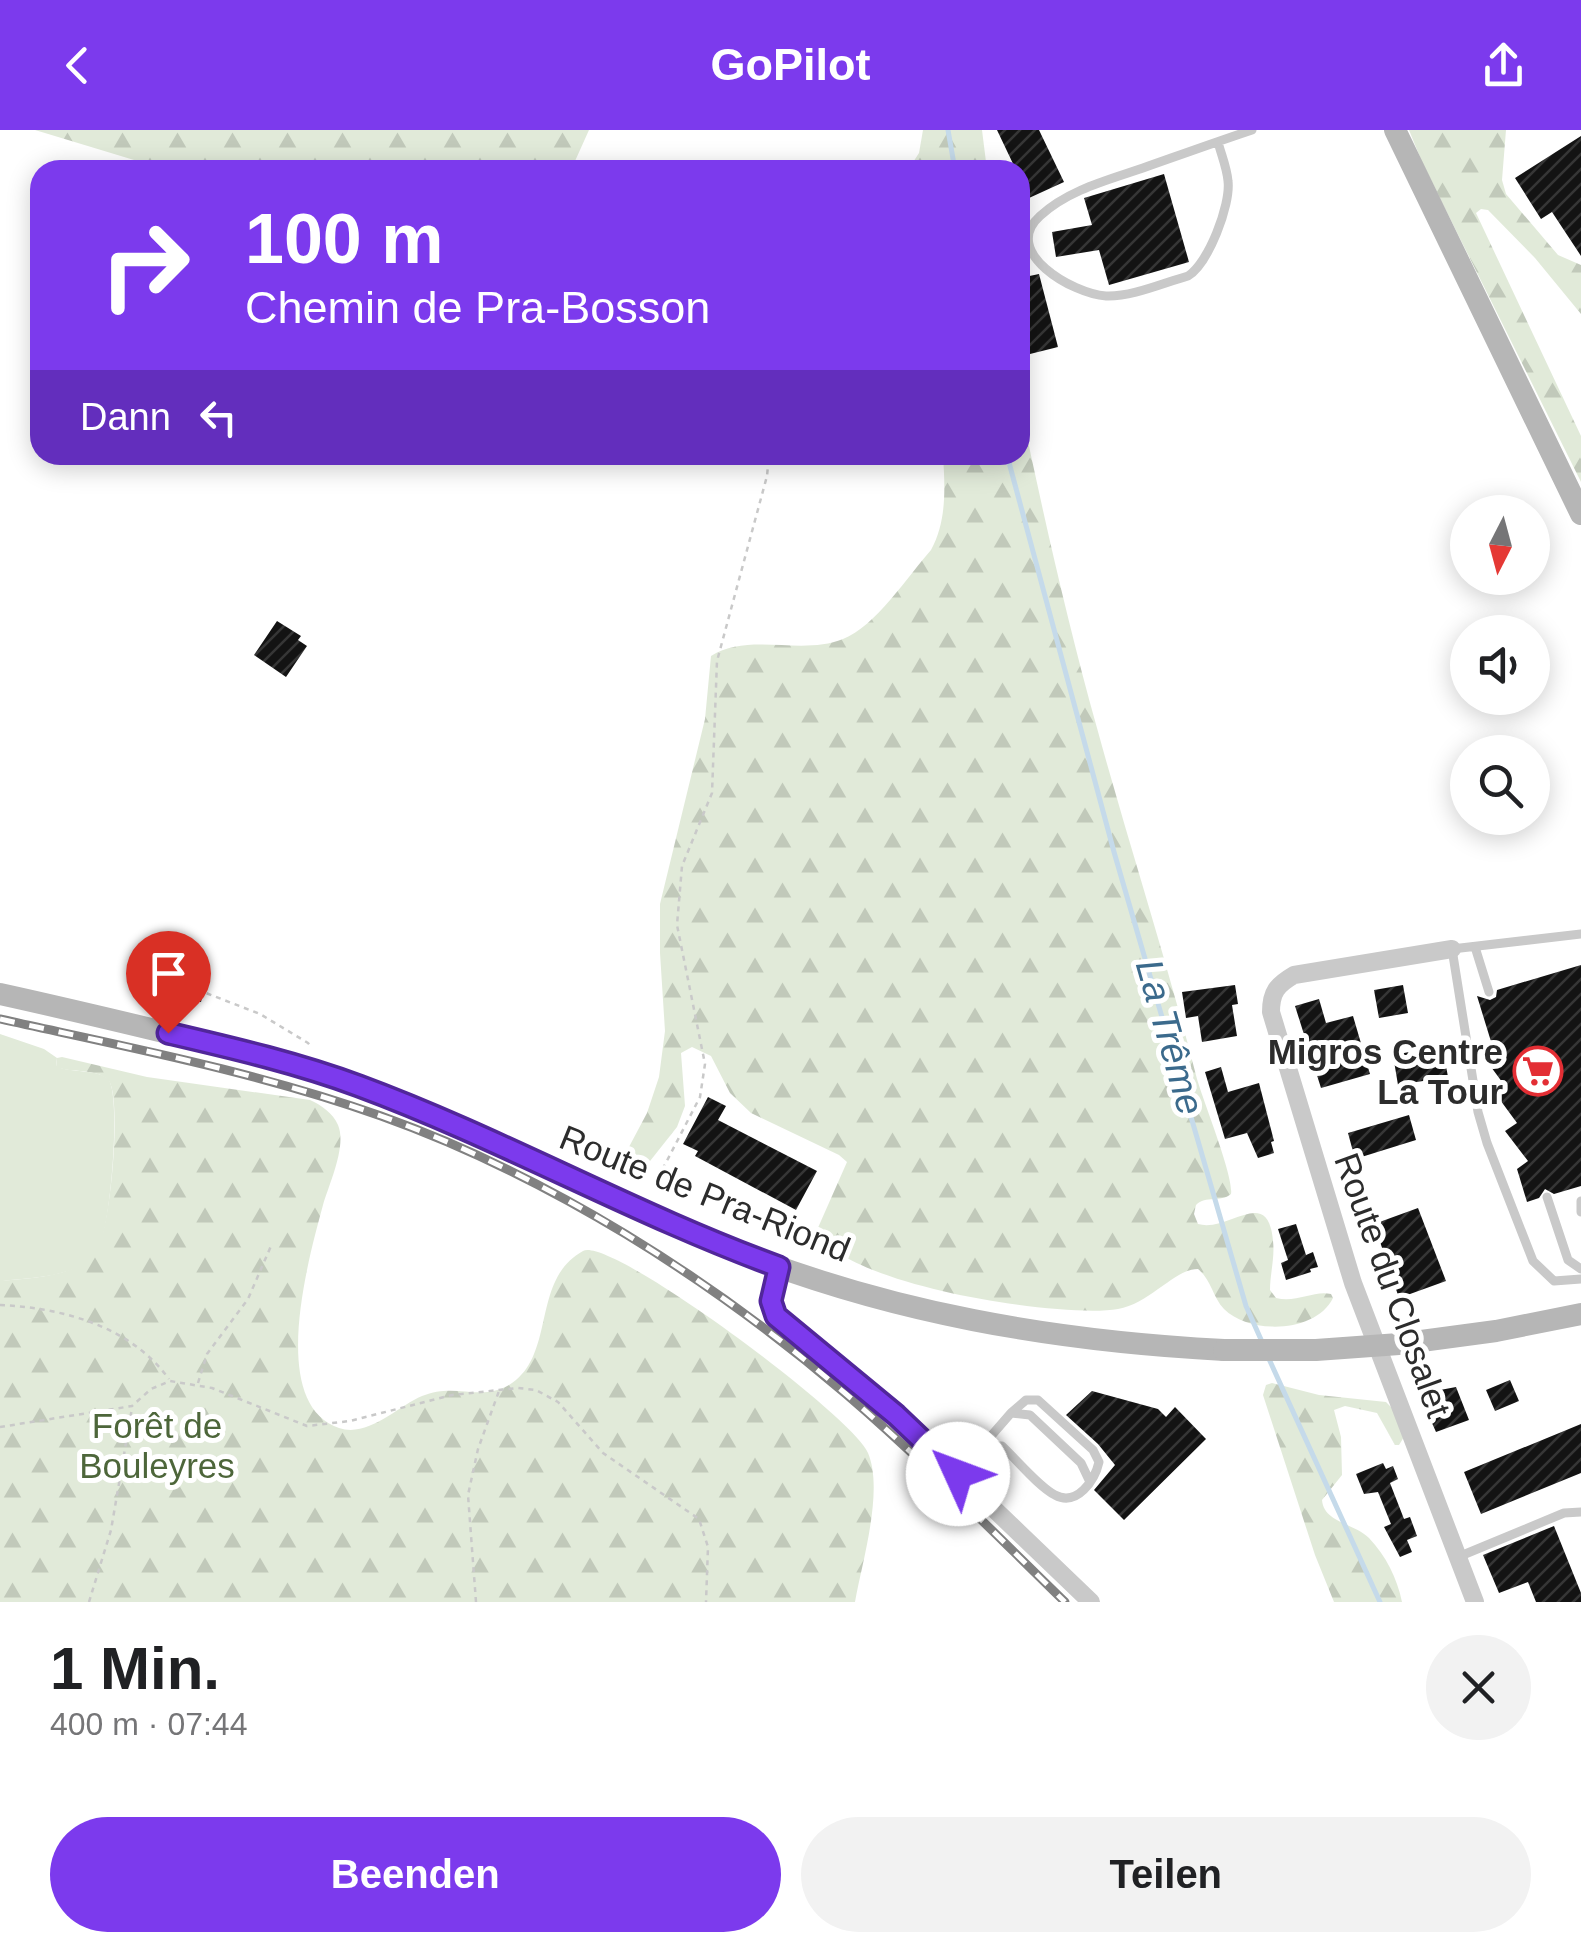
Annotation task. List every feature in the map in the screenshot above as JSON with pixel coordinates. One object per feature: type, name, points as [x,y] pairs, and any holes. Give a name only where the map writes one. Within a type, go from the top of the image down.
[{"type":"main road","points":[[1395,130],[1581,514]]},
{"type":"main road","name":"Route de Pra-Riond","points":[[0,994],[237,1049],[320,1073],[395,1100],[687,1231],[779,1267],[882,1300],[1007,1328],[1108,1343],[1224,1350],[1316,1350],[1496,1331],[1581,1314]]},
{"type":"street","name":"Route du Closalet","points":[[1452,949],[1294,975],[1273,993],[1271,1012],[1353,1283],[1475,1602]]},
{"type":"street","points":[[779,1267],[771,1301],[776,1316],[896,1415],[1091,1602]]},
{"type":"lane","points":[[1030,230],[1033,223],[1061,200],[1252,130]]},
{"type":"lane","points":[[1030,247],[1038,262],[1064,281],[1107,296],[1188,276],[1206,259],[1227,200],[1228,182],[1218,142]]},
{"type":"lane","points":[[1581,934],[1452,949],[1478,1112],[1502,1186],[1540,1270],[1554,1281],[1581,1279]]},
{"type":"lane","points":[[1475,947],[1489,992]]},
{"type":"lane","points":[[1547,1197],[1568,1260],[1574,1268],[1581,1269]]},
{"type":"lane","points":[[1581,1201],[1581,1212]]},
{"type":"lane","points":[[958,1474],[1026,1400],[1038,1400],[1092,1450],[1099,1462],[1083,1492],[1070,1498],[1056,1496],[1002,1446],[992,1446],[975,1456]]},
{"type":"lane","points":[[1011,1414],[1030,1415],[1081,1463],[1090,1482]]},
{"type":"lane","points":[[1458,1557],[1564,1514],[1581,1512]]},
{"type":"path","points":[[658,1178],[700,1097],[706,1064],[677,925],[682,866],[712,794],[718,661],[768,465]]},
{"type":"path","points":[[188,986],[260,1014],[308,1043],[317,1056],[320,1073]]},
{"type":"path","points":[[197,1384],[206,1354],[248,1299],[271,1246]]},
{"type":"path","points":[[0,1306],[42,1307],[94,1323],[137,1346],[170,1381]]},
{"type":"path","points":[[0,1427],[132,1406],[151,1389],[170,1381],[197,1384],[307,1426],[350,1421],[452,1395],[500,1389],[536,1390],[558,1402],[603,1454],[699,1519],[708,1547],[706,1602]]},
{"type":"path","points":[[476,1602],[468,1495],[478,1448],[500,1389]]},
{"type":"path","points":[[89,1602],[111,1530],[132,1406]]},
{"type":"green space","points":[[35,130],[589,130],[576,160],[134,160]]},
{"type":"green space","points":[[923,130],[982,130],[986,160],[914,160]]},
{"type":"green space","points":[[1409,130],[1506,130],[1502,180],[1506,194],[1558,255],[1581,265],[1581,314],[1535,258],[1488,210],[1476,213],[1581,436],[1581,482],[1422,162]]},
{"type":"green space","points":[[1030,449],[1086,688],[1231,1185],[1231,1194],[1200,1202],[1194,1214],[1198,1224],[1210,1225],[1245,1214],[1264,1216],[1273,1241],[1270,1290],[1276,1298],[1325,1293],[1333,1298],[1325,1310],[1312,1318],[1298,1324],[1265,1326],[1235,1317],[1220,1305],[1198,1269],[1180,1274],[1130,1306],[1090,1311],[955,1294],[866,1267],[834,1250],[817,1230],[847,1162],[751,1113],[730,1093],[711,1056],[692,1047],[681,1053],[685,1106],[677,1127],[635,1180],[625,1179],[621,1162],[647,1113],[659,1077],[665,1031],[660,904],[705,719],[711,656],[741,646],[827,644],[867,624],[931,550],[940,527],[943,465],[1030,465]]},
{"type":"green space","points":[[0,1034],[44,1049],[57,1058],[56,1066],[97,1073],[108,1079],[114,1110],[110,1194],[97,1253],[66,1272],[3,1281],[0,1281]]},
{"type":"green space","name":"Forêt de Bouleyres","points":[[57,1058],[147,1077],[310,1100],[333,1117],[340,1143],[303,1292],[299,1361],[304,1390],[317,1414],[339,1428],[372,1425],[434,1392],[488,1392],[509,1385],[524,1372],[533,1356],[556,1280],[583,1251],[603,1254],[682,1299],[779,1369],[853,1433],[868,1453],[873,1506],[855,1602],[0,1602],[0,1281],[51,1275],[86,1262],[100,1243],[110,1196],[112,1091],[103,1076],[56,1067]]},
{"type":"green space","points":[[1272,1383],[1319,1395],[1386,1402],[1393,1409],[1404,1437],[1399,1445],[1395,1445],[1377,1413],[1345,1406],[1334,1410],[1341,1437],[1342,1475],[1322,1500],[1328,1514],[1363,1533],[1375,1545],[1390,1568],[1402,1602],[1334,1602],[1263,1395],[1266,1385]]},
{"type":"building","points":[[997,130],[1039,130],[1064,182],[1030,198],[1030,160],[1011,160]]},
{"type":"building","points":[[1581,136],[1581,256],[1552,212],[1541,219],[1515,178]]},
{"type":"building","points":[[1164,174],[1189,262],[1109,285],[1099,250],[1056,257],[1052,232],[1092,225],[1084,198]]},
{"type":"building","points":[[1039,274],[1058,347],[1030,354],[1030,276]]},
{"type":"building","points":[[277,621],[301,636],[298,640],[307,646],[286,677],[254,655]]},
{"type":"building","name":"Migros Centre La Tour","points":[[1581,965],[1581,1186],[1554,1194],[1545,1189],[1539,1198],[1527,1202],[1517,1169],[1528,1161],[1505,1131],[1517,1123],[1495,1093],[1505,1086],[1483,1056],[1493,1048],[1477,996],[1490,1000],[1496,997],[1497,990]]},
{"type":"building","points":[[167,973],[205,982],[201,1002],[162,993]]},
{"type":"building","points":[[1235,985],[1238,1004],[1232,1005],[1237,1036],[1202,1042],[1198,1016],[1186,1018],[1182,992]]},
{"type":"building","points":[[1403,985],[1408,1013],[1379,1018],[1374,990]]},
{"type":"building","points":[[1319,999],[1326,1023],[1353,1016],[1370,1074],[1321,1088],[1295,1006]]},
{"type":"building","points":[[1426,1049],[1428,1063],[1445,1060],[1448,1077],[1398,1085],[1393,1055]]},
{"type":"building","points":[[1221,1067],[1228,1092],[1259,1083],[1274,1153],[1258,1158],[1247,1133],[1225,1139],[1205,1072]]},
{"type":"building","points":[[708,1097],[726,1106],[718,1120],[817,1171],[796,1210],[695,1156],[698,1151],[683,1144]]},
{"type":"building","points":[[1409,1115],[1416,1140],[1355,1159],[1348,1133]]},
{"type":"building","points":[[1418,1208],[1446,1281],[1399,1298],[1374,1224]]},
{"type":"building","points":[[1296,1224],[1306,1255],[1313,1252],[1318,1267],[1286,1280],[1281,1263],[1288,1260],[1278,1229]]},
{"type":"building","points":[[1510,1380],[1519,1401],[1495,1411],[1486,1390]]},
{"type":"building","points":[[1456,1387],[1469,1420],[1436,1432],[1419,1394]]},
{"type":"building","points":[[1092,1391],[1158,1409],[1166,1417],[1175,1407],[1206,1439],[1124,1520],[1094,1490],[1115,1465],[1066,1415]]},
{"type":"building","points":[[1581,1424],[1581,1473],[1481,1514],[1464,1472]]},
{"type":"building","points":[[1383,1463],[1386,1469],[1393,1466],[1398,1479],[1390,1483],[1404,1519],[1410,1517],[1417,1536],[1407,1540],[1412,1552],[1400,1557],[1384,1527],[1391,1524],[1378,1492],[1364,1494],[1356,1474]]},
{"type":"building","points":[[1554,1526],[1581,1593],[1581,1602],[1536,1602],[1528,1582],[1499,1593],[1483,1555]]},
{"type":"waterway","name":"La Trême","points":[[948,130],[953,160]]},
{"type":"waterway","name":"La Trême","points":[[1010,465],[1114,852],[1246,1306],[1263,1344]]},
{"type":"waterway","name":"La Trême","points":[[1269,1359],[1380,1602]]},
{"type":"railway","points":[[0,1019],[192,1062],[335,1100],[444,1140],[566,1200],[683,1271],[794,1351],[902,1444],[1065,1602]]},
{"type":"place","name":"Migros Centre La Tour","points":[[1538,1071]]},
{"type":"route","points":[[168,1033],[355,1084],[687,1231],[779,1267],[771,1301],[776,1316],[896,1415],[958,1474]]}]
